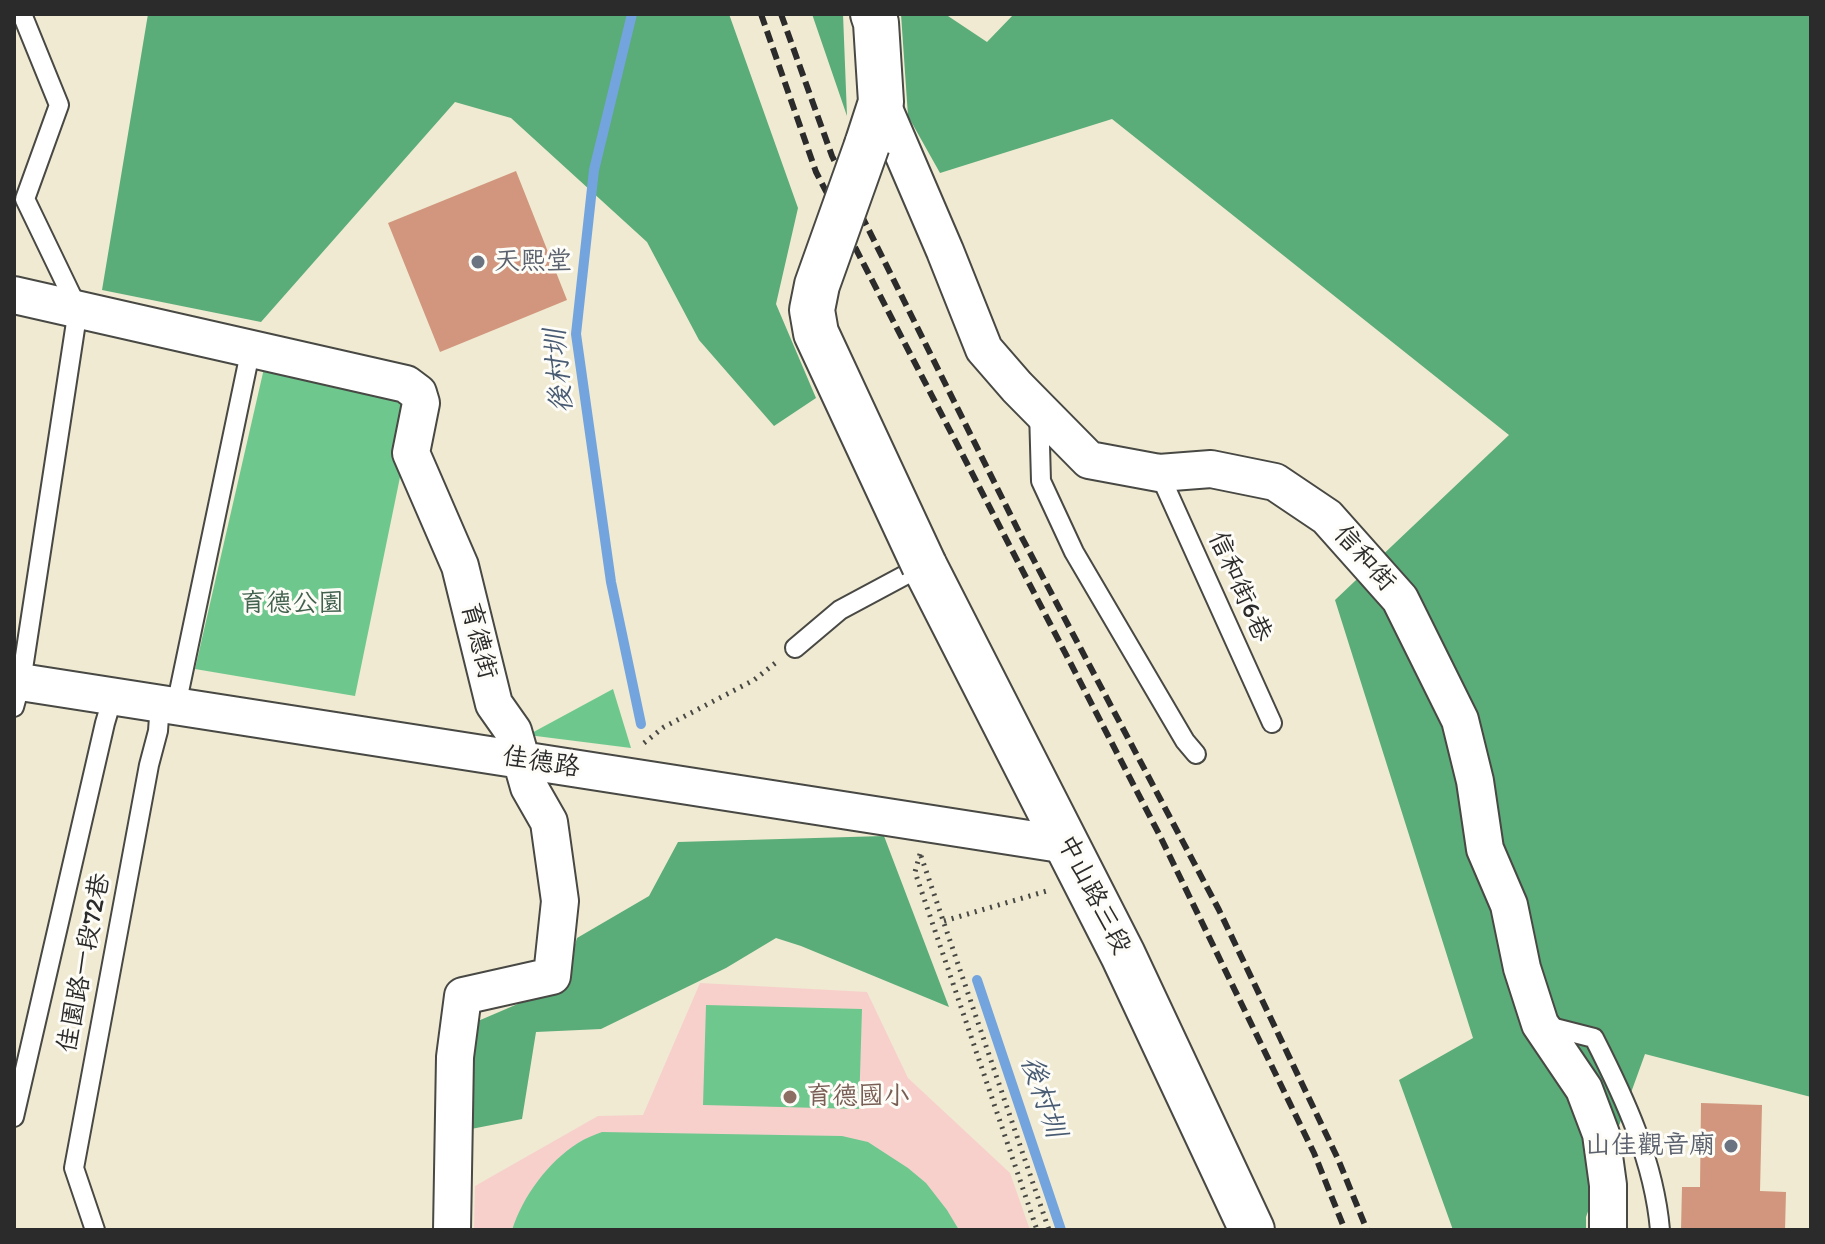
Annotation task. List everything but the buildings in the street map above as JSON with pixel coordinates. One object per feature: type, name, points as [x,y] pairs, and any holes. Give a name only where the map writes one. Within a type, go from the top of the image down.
[{"type":"main road","points":[[873,14],[881,102]]},
{"type":"main road","name":"中山路三段","points":[[881,102],[817,285],[812,310],[816,333],[924,565],[1136,982],[1252,1230]]},
{"type":"street","name":"信和街","points":[[881,102],[984,349],[1089,460],[1159,473],[1211,469],[1275,482],[1327,517],[1400,599],[1460,720],[1475,781],[1485,849],[1509,905],[1522,968],[1540,1024],[1584,1089],[1601,1134],[1608,1185],[1608,1230]]},
{"type":"street","name":"育德街","points":[[14,295],[406,384],[418,393],[421,403],[411,453],[460,566],[494,704],[513,731],[529,787],[549,822],[560,901],[552,976],[463,996],[455,1057],[452,1230]]},
{"type":"street","name":"佳德路","points":[[16,690],[113,696],[602,773],[1077,863]]},
{"type":"lane","points":[[16,690],[78,309],[25,199],[59,105],[22,14]]},
{"type":"lane","name":"佳園路一段72巷","points":[[95,1230],[74,1168],[149,765],[168,705],[251,348]]},
{"type":"lane","points":[[1039,407],[1041,481],[1074,552],[1185,741],[1196,754]]},
{"type":"lane","name":"信和街6巷","points":[[1159,473],[1272,723]]},
{"type":"lane","points":[[795,648],[840,610],[924,565]]},
{"type":"lane","points":[[14,1117],[113,696]]},
{"type":"lane","points":[[1540,1024],[1594,1038],[1622,1094],[1647,1159],[1660,1230]]},
{"type":"path","points":[[602,773],[664,727],[754,680],[795,648]]},
{"type":"path","points":[[919,840],[921,855],[1049,1230]]},
{"type":"path","points":[[921,855],[915,872],[1037,1230]]},
{"type":"path","points":[[944,921],[1077,863]]},
{"type":"shaded area","name":"育德國小","points":[[700,983],[867,992],[908,1078],[1010,1173],[1030,1230],[474,1230],[475,1186],[598,1116],[643,1115]]},
{"type":"green space","points":[[148,14],[729,14],[798,208],[776,304],[816,398],[774,426],[699,340],[647,242],[511,118],[455,102],[261,322],[102,290]]},
{"type":"green space","points":[[812,14],[843,14],[847,116]]},
{"type":"green space","points":[[901,14],[945,14],[987,42],[1014,14],[1811,14],[1811,1097],[1645,1054],[1586,1217],[1586,1230],[1453,1230],[1399,1080],[1473,1038],[1335,600],[1509,435],[1112,119],[940,173],[908,116]]},
{"type":"green space","name":"育德公園","points":[[265,364],[401,393],[413,414],[355,696],[195,669]]},
{"type":"green space","points":[[613,689],[631,748],[528,735]]},
{"type":"green space","points":[[884,836],[949,1007],[776,938],[726,968],[601,1029],[536,1032],[522,1119],[466,1130],[471,1024],[562,985],[577,938],[649,896],[678,842]]},
{"type":"green space","points":[[706,1005],[862,1009],[859,1109],[703,1105]]},
{"type":"green space","points":[[602,1132],[842,1136],[868,1142],[926,1183],[959,1230],[512,1230],[523,1205],[547,1170],[578,1143]]},
{"type":"waterway","name":"後村圳","points":[[632,14],[594,170],[576,334],[611,582],[641,724]]},
{"type":"waterway","name":"後村圳","points":[[977,980],[1061,1230]]},
{"type":"railway","points":[[761,14],[816,172],[1159,834],[1314,1153],[1345,1230]]},
{"type":"railway","points":[[781,14],[832,156],[1020,534],[1219,910],[1338,1159],[1367,1230]]},
{"type":"place","name":"天熙堂","points":[[478,262]]},
{"type":"place","name":"育德國小","points":[[790,1097]]},
{"type":"place","name":"山佳觀音廟","points":[[1731,1146]]}]
